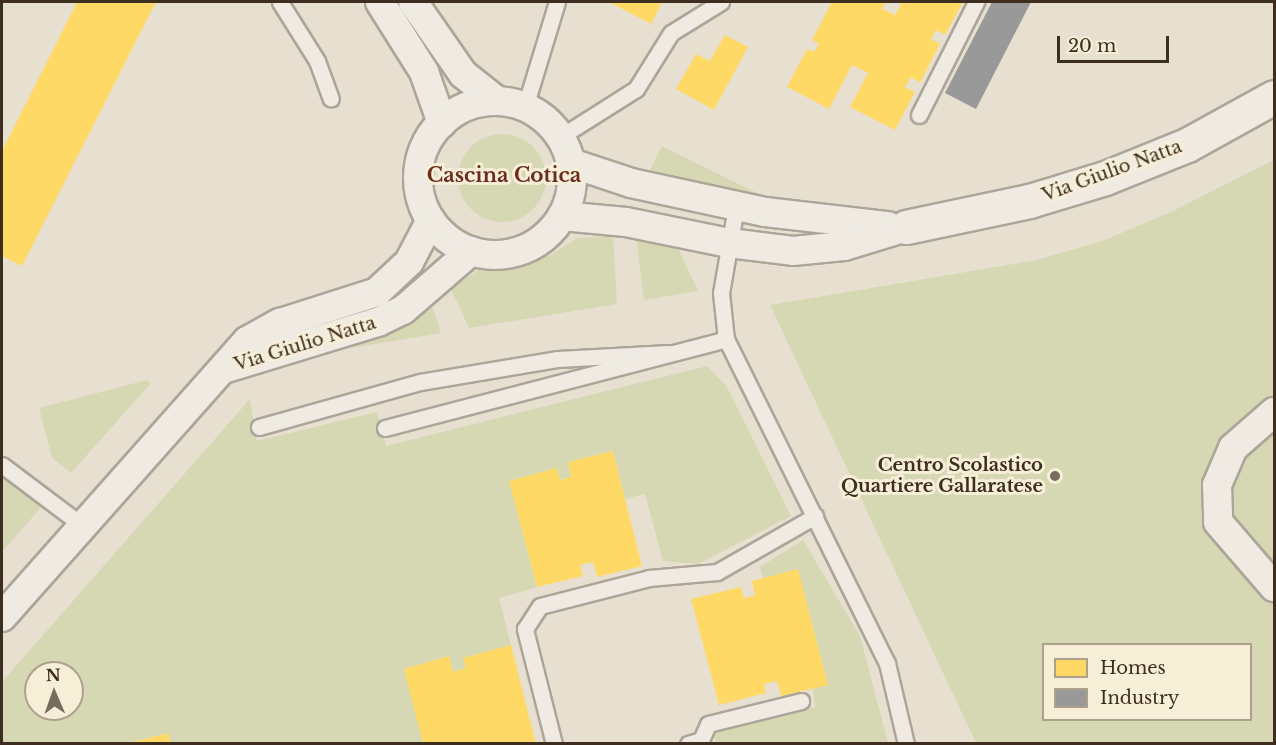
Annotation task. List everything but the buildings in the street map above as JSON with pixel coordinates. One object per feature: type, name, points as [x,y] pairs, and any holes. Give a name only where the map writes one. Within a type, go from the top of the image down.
[{"type":"street","points":[[380,2],[424,72],[442,123]]},
{"type":"street","points":[[413,2],[463,74],[497,101]]},
{"type":"street","name":"Via Giulio Natta","points":[[562,216],[626,222],[729,243],[793,251],[844,246],[906,227],[1029,201],[1105,178],[1187,145],[1275,97]]},
{"type":"street","points":[[497,101],[525,107],[548,122],[560,137],[571,163],[572,182],[562,216],[550,232],[526,248],[499,255],[471,251],[448,238],[431,220],[420,195],[419,169],[426,144],[442,123],[469,106],[497,101]]},
{"type":"street","name":"Via Giulio Natta","points":[[571,163],[631,183],[736,207],[824,221],[906,227]]},
{"type":"street","name":"Via Giulio Natta","points":[[2,616],[247,341],[280,323],[376,292],[409,261],[431,220]]},
{"type":"street","name":"Via Giulio Natta","points":[[223,369],[378,322],[403,310],[471,251]]},
{"type":"street","points":[[1275,412],[1233,448],[1217,485],[1218,522],[1275,587]]},
{"type":"lane","points":[[280,2],[317,61],[331,99]]},
{"type":"lane","points":[[525,107],[557,2]]},
{"type":"lane","points":[[560,137],[636,89],[671,33],[721,2]]},
{"type":"lane","points":[[919,115],[976,2]]},
{"type":"lane","points":[[736,207],[721,293],[726,339],[887,663],[906,744]]},
{"type":"lane","points":[[385,428],[726,339]]},
{"type":"lane","points":[[259,427],[420,382],[558,359],[669,353]]},
{"type":"lane","points":[[2,465],[83,526]]},
{"type":"lane","points":[[554,744],[525,629],[540,606],[649,579],[717,572],[815,516]]},
{"type":"lane","points":[[697,742],[708,724],[801,701]]},
{"type":"green space","points":[[493,134],[511,134],[527,141],[539,153],[546,169],[546,187],[539,203],[527,215],[511,222],[493,222],[477,215],[465,203],[458,187],[458,169],[465,153],[477,141]]},
{"type":"green space","points":[[662,146],[765,197],[648,174]]},
{"type":"green space","name":"Centro Scolastico Quartiere Gallaratese","points":[[1274,160],[1274,743],[976,743],[770,305],[1037,260],[1105,240],[1171,212]]},
{"type":"green space","points":[[613,236],[617,304],[469,328],[451,289],[481,268],[520,266],[551,255],[577,238]]},
{"type":"green space","points":[[636,237],[676,244],[698,291],[644,300]]},
{"type":"green space","points":[[431,302],[441,333],[351,348],[406,321]]},
{"type":"green space","points":[[707,366],[727,387],[791,516],[698,564],[663,561],[645,494],[625,499],[613,451],[568,462],[571,477],[560,480],[557,469],[509,481],[537,587],[499,598],[511,645],[464,658],[466,668],[453,672],[449,656],[404,669],[423,743],[171,744],[168,733],[126,743],[2,744],[2,682],[250,399],[257,441],[377,412],[386,446]]},
{"type":"green space","points":[[147,380],[150,384],[71,473],[52,458],[39,408]]},
{"type":"green space","points":[[2,475],[44,504],[2,552]]},
{"type":"green space","points":[[803,540],[860,636],[888,743],[716,743],[714,733],[815,707],[798,569],[763,578],[760,567]]},
{"type":"place","name":"Centro Scolastico Quartiere Gallaratese","points":[[1055,476]]},
{"type":"district","name":"Cascina Cotica","points":[[504,175]]}]
